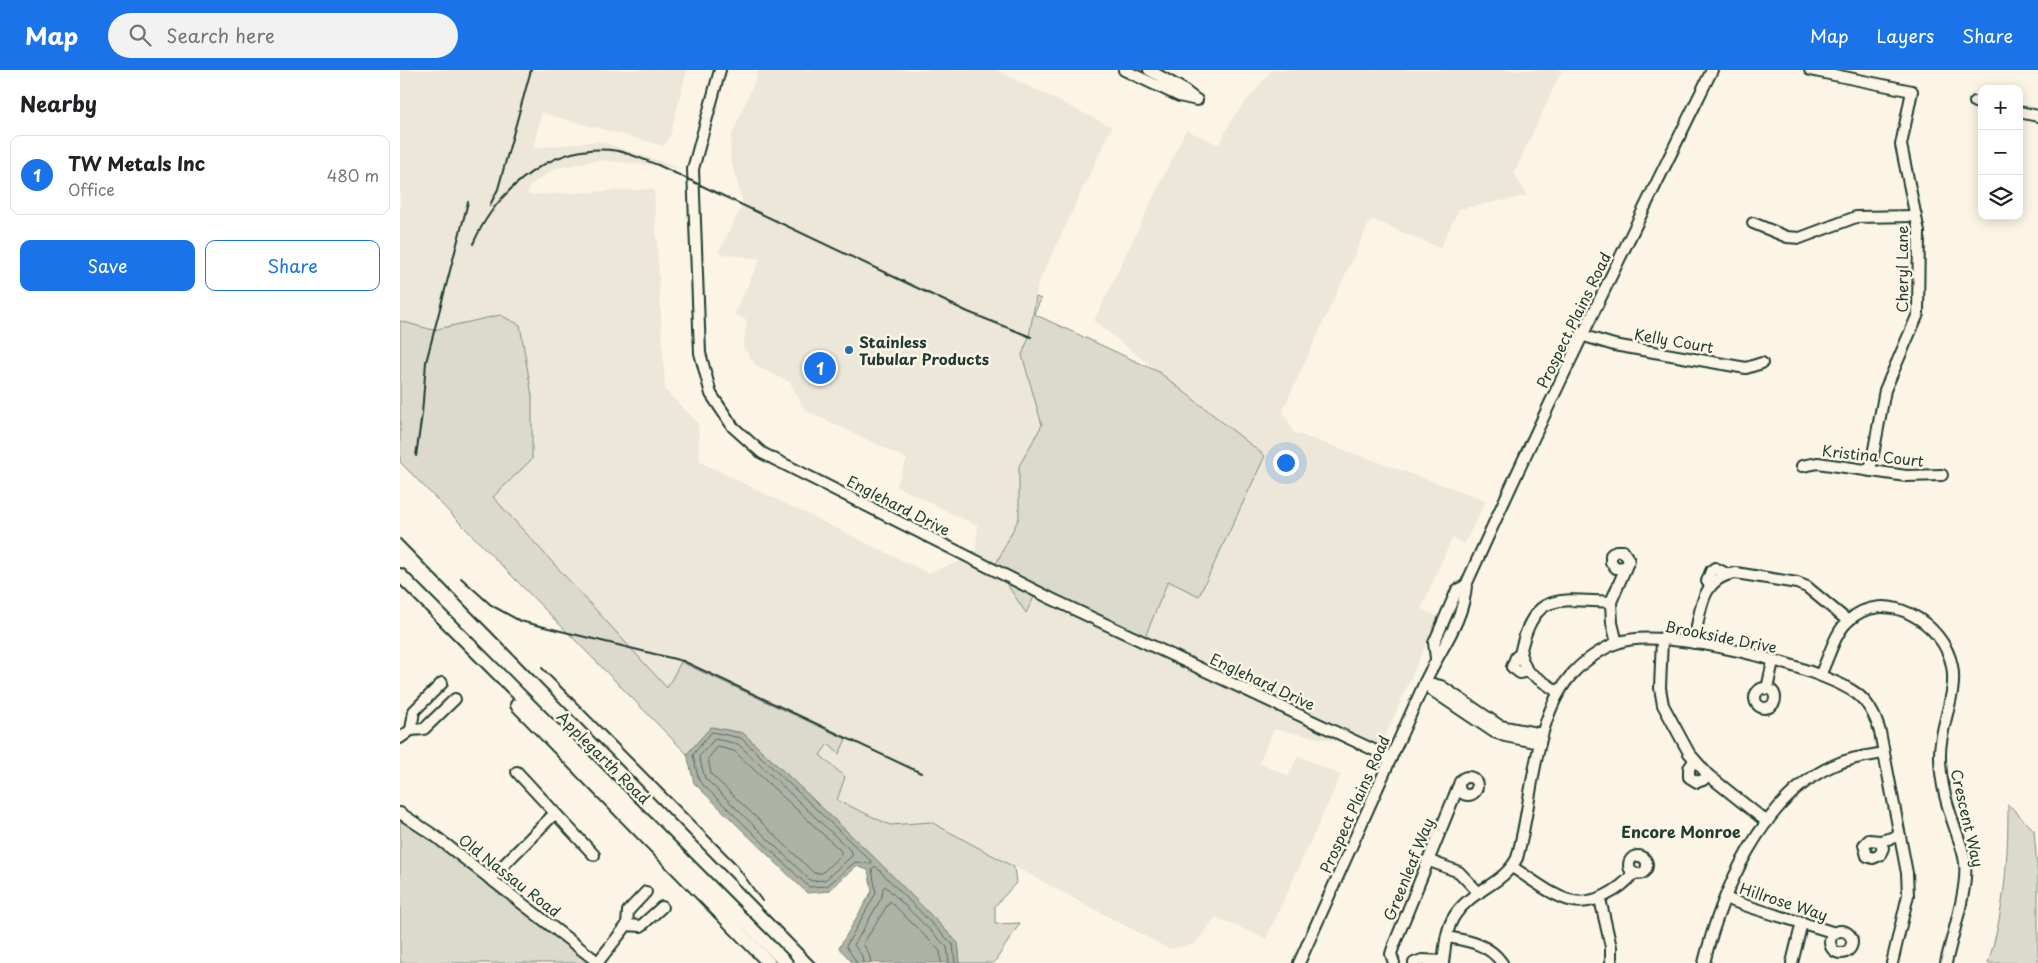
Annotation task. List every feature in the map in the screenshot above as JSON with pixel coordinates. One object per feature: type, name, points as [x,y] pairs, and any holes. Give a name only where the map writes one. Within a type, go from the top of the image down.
[{"type":"main road","name":"Applegarth Road","points":[[400,574],[786,963]]},
{"type":"main road","name":"Applegarth Road","points":[[400,586],[769,963]]},
{"type":"street","name":"Englehard Drive","points":[[720,70],[693,169],[696,259],[700,352],[711,394],[734,427],[762,453],[795,470],[1052,599],[1390,758]]},
{"type":"street","points":[[1124,70],[1179,96],[1197,100],[1181,88],[1149,70]]},
{"type":"street","name":"Prospect Plains Road","points":[[1299,963],[1436,658],[1434,643],[1457,590],[1466,585],[1581,335],[1712,70]]},
{"type":"street","name":"Cheryl Lane","points":[[1810,70],[1912,91],[1901,145],[1919,232],[1918,314],[1885,390],[1870,471]]},
{"type":"street","points":[[2023,113],[2038,116]]},
{"type":"street","points":[[1754,223],[1787,237],[1800,238],[1856,216],[1916,216]]},
{"type":"street","name":"Kelly Court","points":[[1581,335],[1614,345],[1746,368],[1762,363]]},
{"type":"street","name":"Kristina Court","points":[[1802,466],[1818,463],[1906,476],[1942,475]]},
{"type":"street","points":[[1618,642],[1612,623],[1611,602],[1624,567]]},
{"type":"street","points":[[1694,643],[1703,596],[1710,585],[1727,574],[1736,573],[1797,583],[1808,587],[1848,621]]},
{"type":"street","points":[[1558,692],[1527,671],[1520,654],[1536,613],[1549,602],[1557,600],[1611,602]]},
{"type":"street","name":"Crescent Way","points":[[1820,675],[1838,635],[1848,621],[1875,607],[1886,606],[1902,610],[1929,626],[1942,641],[1949,654],[1954,679],[1940,753],[1941,780],[1965,860],[1966,878],[1946,963]]},
{"type":"street","points":[[1662,638],[1660,688],[1663,705],[1694,761],[1708,775],[1767,822]]},
{"type":"street","name":"Brookside Drive","points":[[1443,962],[1447,937],[1455,914],[1479,893],[1500,880],[1512,867],[1519,852],[1541,739],[1546,719],[1558,692],[1574,672],[1618,642],[1662,638],[1773,660],[1820,675],[1856,693],[1865,701],[1876,720],[1907,873],[1908,895],[1892,963]]},
{"type":"street","points":[[1767,689],[1773,660]]},
{"type":"street","points":[[1425,682],[1440,686],[1500,726],[1541,739]]},
{"type":"street","points":[[411,730],[414,711],[442,683]]},
{"type":"street","points":[[400,738],[411,730],[424,729],[456,700]]},
{"type":"street","points":[[1704,963],[1714,926],[1725,898],[1744,858],[1767,822],[1802,785],[1831,767],[1852,758],[1884,753]]},
{"type":"street","points":[[517,772],[594,855]]},
{"type":"street","name":"Greenleaf Way","points":[[1394,963],[1391,954],[1394,945],[1458,787]]},
{"type":"street","name":"Old Nassau Road","points":[[400,813],[435,836],[598,963]]},
{"type":"street","points":[[490,879],[554,814]]},
{"type":"street","points":[[1880,841],[1900,836]]},
{"type":"street","points":[[1427,860],[1458,872],[1479,893]]},
{"type":"street","points":[[1512,867],[1570,900],[1600,899],[1627,882],[1634,873]]},
{"type":"street","points":[[598,963],[627,925],[628,911],[646,892]]},
{"type":"street","name":"Hillrose Way","points":[[1725,898],[1753,909],[1835,933]]},
{"type":"street","points":[[1600,899],[1611,947],[1611,963]]},
{"type":"street","points":[[627,925],[641,926],[662,907]]},
{"type":"street","points":[[1792,963],[1802,922]]},
{"type":"street","points":[[1447,937],[1475,942],[1494,952],[1502,963]]},
{"type":"street","points":[[1414,963],[1422,960],[1443,962]]},
{"type":"shaded area","points":[[400,70],[687,70],[670,136],[664,146],[542,113],[533,148],[599,141],[680,168],[598,160],[557,168],[529,186],[528,195],[654,189],[665,390],[698,423],[700,462],[928,573],[975,556],[978,526],[896,486],[907,459],[805,410],[790,382],[757,367],[743,347],[747,321],[734,314],[760,259],[718,253],[743,204],[730,157],[731,137],[759,70],[996,70],[1112,127],[1038,284],[1029,337],[1022,355],[1042,425],[1019,466],[1019,518],[996,566],[1026,612],[1039,587],[1145,637],[1168,580],[1199,596],[1265,456],[1094,321],[1186,130],[1219,145],[1234,116],[1272,70],[1562,70],[1514,173],[1527,196],[1459,209],[1440,248],[1371,219],[1283,410],[1293,432],[1486,500],[1464,544],[1452,538],[1421,609],[1438,617],[1379,750],[1274,729],[1259,763],[1289,776],[1298,756],[1341,775],[1266,939],[1216,917],[1195,944],[1169,949],[931,822],[890,825],[837,800],[820,755],[828,744],[839,754],[845,739],[681,662],[667,689],[493,497],[500,315],[433,330],[400,321],[400,91],[402,90],[400,89]]},
{"type":"shaded area","points":[[1036,297],[1041,299],[1034,314],[1159,372],[1265,456],[1199,596],[1168,581],[1145,637],[1039,587],[1026,613],[995,566],[1019,518],[1019,466],[1042,425],[1022,355],[1029,337]]},
{"type":"shaded area","points":[[500,315],[520,325],[532,396],[532,459],[493,497],[667,688],[681,662],[846,739],[839,754],[828,744],[820,755],[845,777],[837,800],[890,825],[931,822],[1014,867],[1016,883],[995,906],[995,924],[1020,923],[994,963],[960,963],[958,943],[876,859],[743,733],[711,727],[687,754],[400,462],[400,321],[433,330]]},
{"type":"shaded area","points":[[2008,804],[2034,830],[2038,879],[2038,963],[1988,963],[2002,904]]},
{"type":"shaded area","points":[[400,814],[602,963],[400,963]]},
{"type":"water","points":[[711,727],[743,733],[876,859],[958,943],[960,963],[853,963],[839,948],[872,891],[868,870],[856,866],[829,891],[807,893],[694,783],[687,754]]},
{"type":"railway","points":[[490,205],[498,189],[531,70]]},
{"type":"railway","points":[[473,244],[483,224],[497,205],[512,188],[530,173],[550,162],[571,154],[594,150],[618,151],[658,165],[968,312],[1031,337]]},
{"type":"railway","points":[[416,456],[422,414],[426,362],[468,202]]},
{"type":"railway","points":[[400,539],[815,963]]},
{"type":"railway","points":[[461,578],[491,605],[520,621],[683,661],[921,773]]},
{"type":"railway","points":[[542,668],[735,863],[762,901]]},
{"type":"place","name":"Stainless Tubular Products","points":[[849,350]]},
{"type":"place","name":"TW Metals Inc","points":[[820,368]]},
{"type":"district","name":"Encore Monroe","points":[[1681,831]]}]
